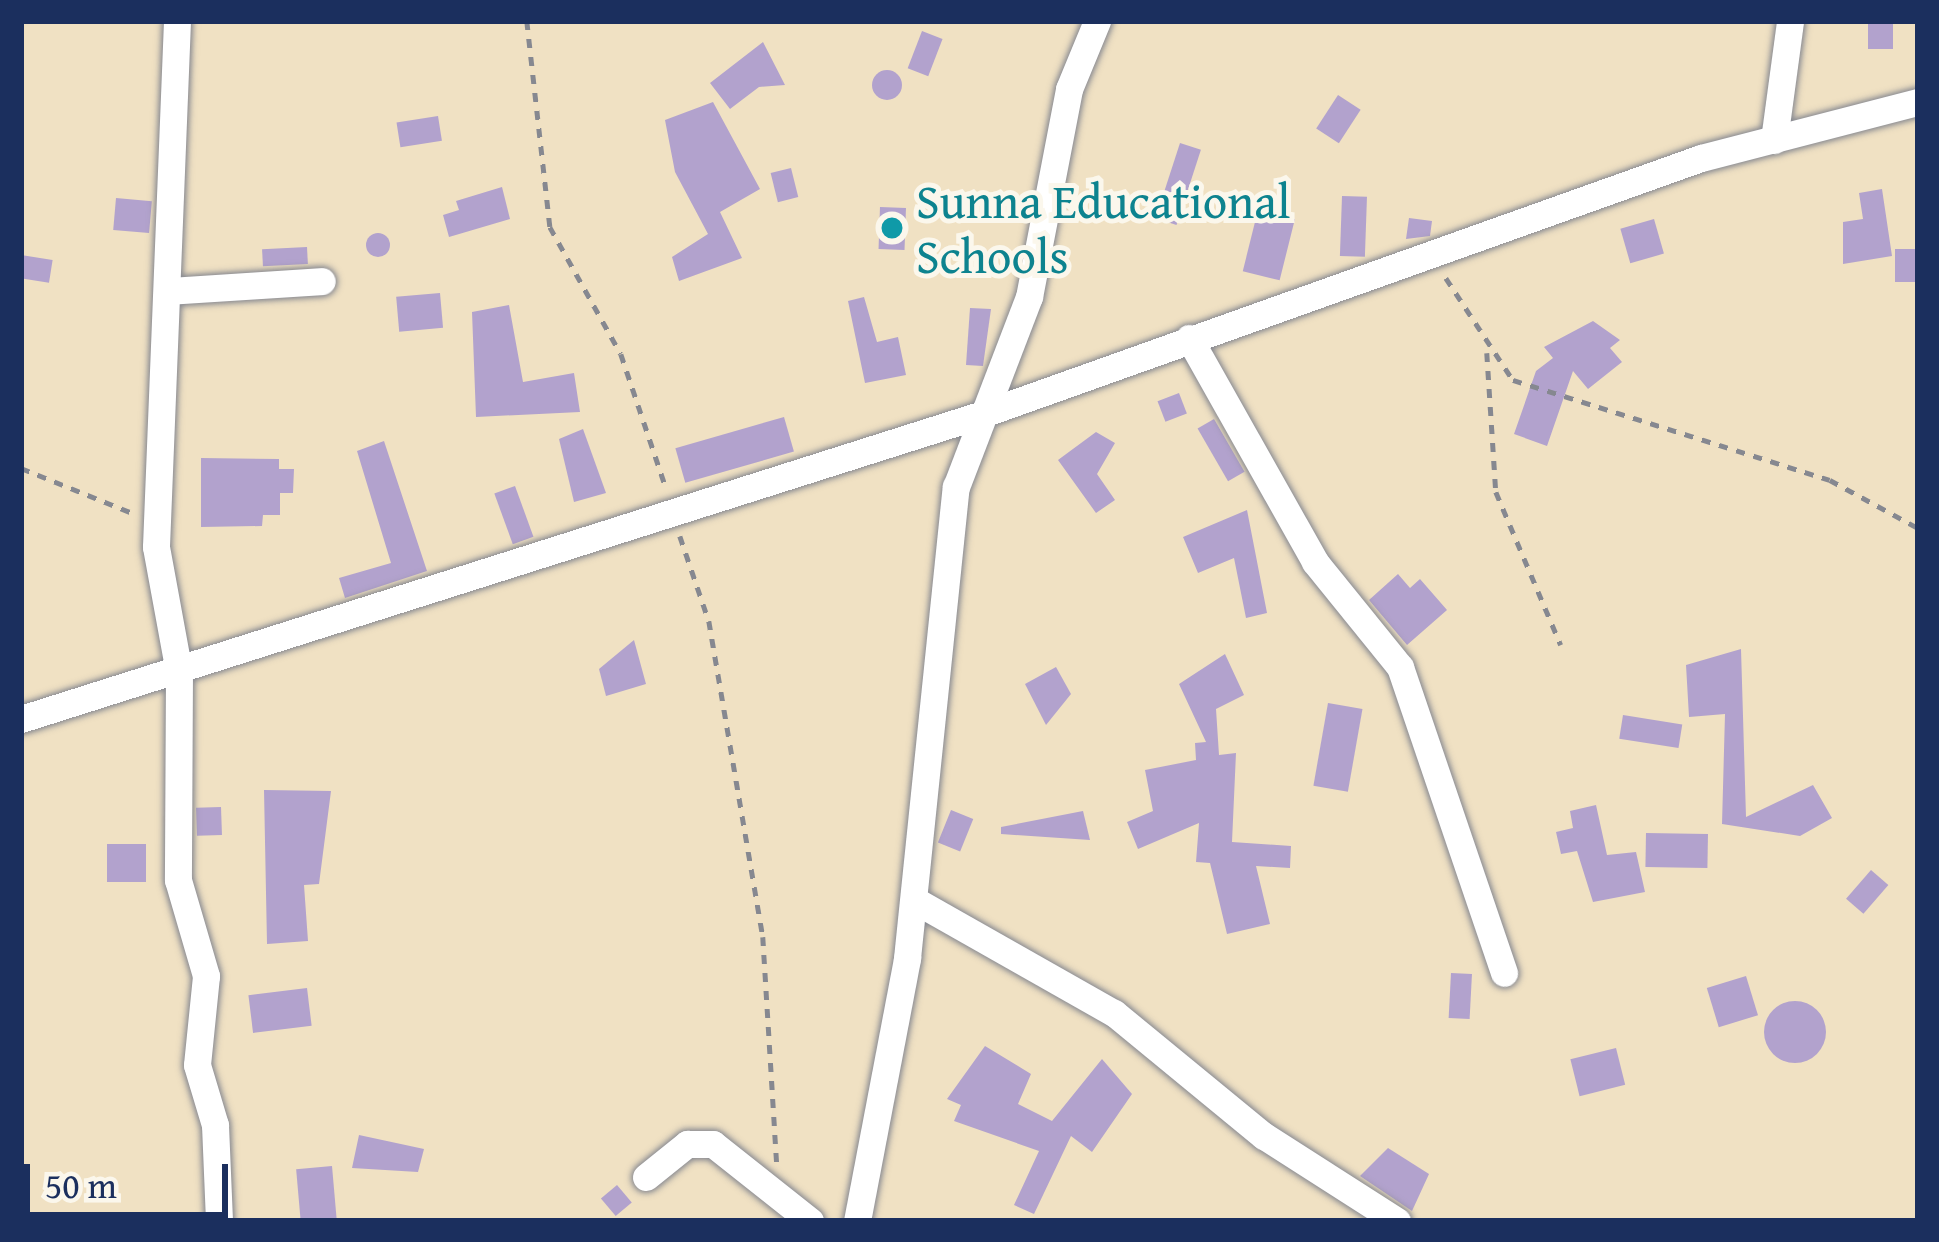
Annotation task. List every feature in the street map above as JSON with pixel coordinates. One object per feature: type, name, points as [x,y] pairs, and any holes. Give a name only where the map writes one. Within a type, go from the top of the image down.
[{"type":"street","points":[[177,21],[157,525],[178,672],[178,880],[206,976],[197,1065],[215,1125],[219,1221]]},
{"type":"street","points":[[857,1221],[914,901],[956,488],[980,415],[1029,297],[1069,89],[1097,21]]},
{"type":"street","points":[[1774,140],[1790,21]]},
{"type":"street","points":[[21,719],[980,415],[1432,252],[1774,140],[1918,102]]},
{"type":"street","points":[[168,291],[322,281]]},
{"type":"street","points":[[1189,338],[1315,562],[1400,667],[1504,973]]},
{"type":"street","points":[[914,901],[1114,1013],[1264,1136],[1397,1221]]},
{"type":"street","points":[[646,1177],[687,1144],[713,1144],[781,1190],[810,1221]]},
{"type":"path","points":[[527,21],[550,227],[650,420],[672,515],[709,621],[763,937],[781,1190]]},
{"type":"path","points":[[1432,252],[1486,353],[1496,493],[1561,645]]},
{"type":"path","points":[[1486,353],[1556,399],[1810,472],[1918,528]]},
{"type":"path","points":[[21,468],[157,525]]},
{"type":"building","points":[[1868,21],[1893,21],[1893,49],[1868,49]]},
{"type":"building","points":[[922,31],[943,39],[928,76],[908,68]]},
{"type":"building","points":[[763,42],[785,85],[759,87],[730,109],[710,83]]},
{"type":"building","points":[[887,70],[898,74],[902,85],[898,96],[887,100],[876,96],[872,85],[876,74]]},
{"type":"building","points":[[1338,95],[1361,110],[1339,143],[1316,129]]},
{"type":"building","points":[[713,102],[760,189],[720,212],[742,258],[679,281],[672,257],[708,234],[675,172],[665,120]]},
{"type":"building","points":[[438,116],[442,141],[400,147],[397,123]]},
{"type":"building","points":[[1180,143],[1201,150],[1177,225],[1156,218]]},
{"type":"building","points":[[791,168],[798,197],[778,202],[771,173]]},
{"type":"building","points":[[502,187],[510,219],[449,237],[443,215],[459,210],[456,201]]},
{"type":"building","points":[[1882,189],[1892,256],[1843,264],[1843,222],[1863,219],[1859,193]]},
{"type":"building","points":[[1342,196],[1367,197],[1365,257],[1340,256]]},
{"type":"building","points":[[116,198],[152,201],[149,233],[113,230]]},
{"type":"building","name":"Sunna Educational Schools","points":[[880,207],[906,208],[905,250],[879,249]]},
{"type":"building","points":[[1258,210],[1295,219],[1280,280],[1243,271]]},
{"type":"building","points":[[1409,218],[1432,221],[1430,236],[1406,239]]},
{"type":"building","points":[[1654,219],[1664,254],[1630,263],[1620,229]]},
{"type":"building","points":[[378,233],[387,236],[387,254],[378,257],[369,254],[366,245],[369,236]]},
{"type":"building","points":[[307,247],[308,264],[263,266],[262,249]]},
{"type":"building","points":[[1895,249],[1918,249],[1918,282],[1895,282]]},
{"type":"building","points":[[21,255],[53,260],[49,283],[21,278]]},
{"type":"building","points":[[440,293],[443,328],[399,332],[396,297]]},
{"type":"building","points":[[864,297],[877,342],[898,337],[906,375],[865,383],[848,301]]},
{"type":"building","points":[[509,305],[523,382],[574,373],[580,412],[476,417],[472,312]]},
{"type":"building","points":[[970,308],[991,309],[983,366],[966,365]]},
{"type":"building","points":[[1593,321],[1620,340],[1610,348],[1622,362],[1588,389],[1573,371],[1547,446],[1514,434],[1536,371],[1553,358],[1544,347]]},
{"type":"building","points":[[1179,393],[1187,414],[1165,422],[1158,401]]},
{"type":"building","points":[[784,417],[794,452],[685,483],[675,448]]},
{"type":"building","points":[[1214,419],[1244,472],[1228,481],[1198,428]]},
{"type":"building","points":[[583,429],[606,493],[574,502],[559,439]]},
{"type":"building","points":[[1096,432],[1115,443],[1097,474],[1115,500],[1096,513],[1058,460]]},
{"type":"building","points":[[384,441],[427,571],[345,598],[339,578],[391,563],[357,451]]},
{"type":"building","points":[[201,458],[279,459],[279,469],[294,469],[293,493],[280,493],[280,515],[263,515],[262,526],[201,527]]},
{"type":"building","points":[[515,486],[533,537],[513,544],[494,494]]},
{"type":"building","points":[[1247,510],[1267,613],[1246,618],[1234,558],[1198,573],[1183,537]]},
{"type":"building","points":[[1398,574],[1410,588],[1420,579],[1447,610],[1407,645],[1369,600]]},
{"type":"building","points":[[634,640],[646,684],[606,696],[599,669]]},
{"type":"building","points":[[1741,649],[1746,817],[1813,785],[1832,818],[1800,836],[1722,824],[1725,714],[1689,717],[1686,665]]},
{"type":"building","points":[[1225,654],[1244,695],[1216,709],[1219,755],[1236,753],[1232,842],[1291,846],[1290,868],[1256,866],[1270,924],[1227,934],[1210,863],[1196,862],[1199,823],[1138,849],[1127,822],[1153,811],[1145,770],[1196,760],[1195,743],[1206,742],[1179,684]]},
{"type":"building","points":[[1056,667],[1071,694],[1046,725],[1025,684]]},
{"type":"building","points":[[1328,703],[1362,709],[1348,792],[1313,786]]},
{"type":"building","points":[[1623,715],[1682,724],[1679,748],[1619,739]]},
{"type":"building","points":[[264,790],[331,791],[319,884],[304,885],[308,941],[267,944]]},
{"type":"building","points":[[1596,805],[1607,855],[1636,852],[1645,892],[1593,902],[1577,851],[1561,854],[1556,832],[1573,828],[1570,811]]},
{"type":"building","points":[[221,807],[222,835],[197,836],[196,808]]},
{"type":"building","points":[[951,810],[973,819],[960,851],[938,842]]},
{"type":"building","points":[[1083,811],[1090,840],[1001,834],[1001,827]]},
{"type":"building","points":[[1646,833],[1708,834],[1707,868],[1645,867]]},
{"type":"building","points":[[107,844],[146,844],[146,882],[107,882]]},
{"type":"building","points":[[1871,870],[1888,885],[1863,914],[1846,899]]},
{"type":"building","points":[[1451,973],[1472,974],[1470,1019],[1449,1018]]},
{"type":"building","points":[[1746,976],[1758,1015],[1719,1027],[1707,988]]},
{"type":"building","points":[[307,988],[312,1026],[253,1033],[248,995]]},
{"type":"building","points":[[1795,1001],[1817,1010],[1826,1032],[1817,1054],[1795,1063],[1773,1054],[1764,1032],[1773,1010]]},
{"type":"building","points":[[985,1046],[1031,1074],[1018,1104],[1052,1121],[1102,1059],[1132,1094],[1092,1152],[1071,1136],[1034,1214],[1014,1205],[1039,1151],[954,1121],[961,1105],[947,1099]]},
{"type":"building","points":[[1616,1048],[1625,1085],[1580,1096],[1570,1059]]},
{"type":"building","points":[[359,1135],[424,1149],[418,1172],[352,1168]]},
{"type":"building","points":[[1388,1148],[1429,1174],[1412,1211],[1360,1176]]},
{"type":"building","points":[[332,1166],[337,1221],[301,1221],[296,1169]]},
{"type":"building","points":[[617,1185],[632,1203],[616,1216],[601,1198]]},
{"type":"place","name":"Sunna Educational Schools","points":[[892,228]]}]
